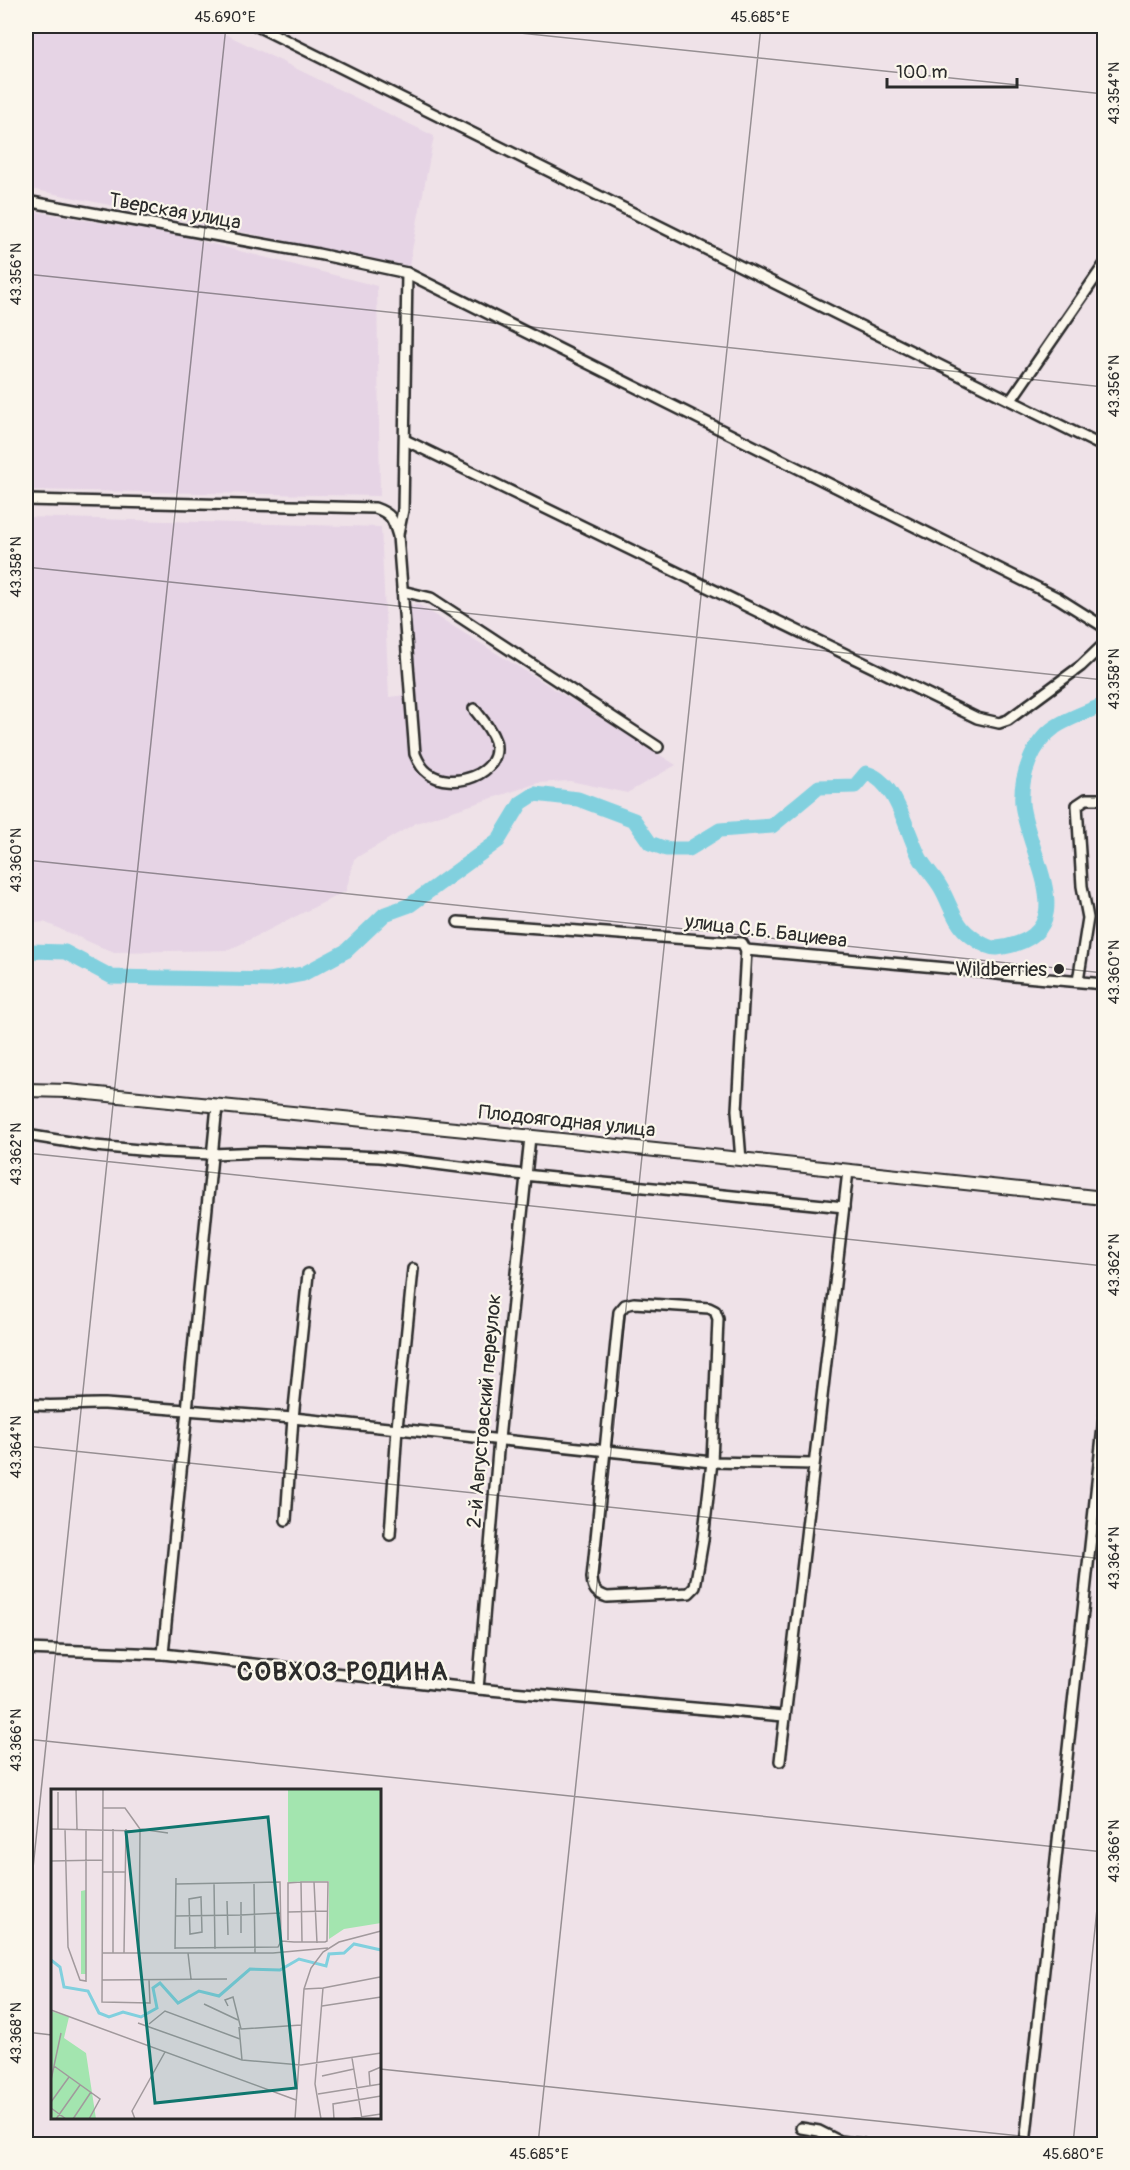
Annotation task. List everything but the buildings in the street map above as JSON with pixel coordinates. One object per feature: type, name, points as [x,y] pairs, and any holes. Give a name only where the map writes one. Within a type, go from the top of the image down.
[{"type":"street","points":[[257,26],[1104,447]]},
{"type":"street","name":"Тверская улица","points":[[26,201],[318,254],[407,273],[1058,598],[1104,627]]},
{"type":"street","points":[[1011,400],[1104,266]]},
{"type":"street","points":[[398,536],[403,510],[407,273]]},
{"type":"street","points":[[405,440],[977,718],[999,723],[1008,720],[1081,666],[1104,644]]},
{"type":"street","points":[[26,500],[375,508],[386,512],[393,519],[398,536],[414,754],[426,772],[436,778],[450,781],[466,779],[478,774],[493,761],[496,753],[495,741],[490,730],[474,710]]},
{"type":"street","points":[[402,591],[431,598],[658,747]]},
{"type":"street","points":[[1078,981],[1088,918],[1082,886],[1077,805],[1086,799],[1104,800]]},
{"type":"street","name":"улица С.Б. Бациева","points":[[458,922],[742,943],[746,951],[1104,984]]},
{"type":"street","points":[[741,1160],[737,1110],[746,951]]},
{"type":"street","name":"Плодоягодная улица","points":[[26,1090],[68,1091],[530,1137],[1104,1198]]},
{"type":"street","points":[[163,1654],[218,1106]]},
{"type":"street","points":[[26,1135],[94,1146],[212,1154],[263,1152],[380,1157],[844,1207]]},
{"type":"street","name":"2-й Августовский переулок","points":[[478,1689],[499,1439],[524,1174],[530,1137]]},
{"type":"street","points":[[780,1761],[848,1172]]},
{"type":"street","points":[[390,1535],[397,1428],[413,1269]]},
{"type":"street","points":[[286,1520],[293,1418],[308,1274]]},
{"type":"street","points":[[634,1303],[709,1308],[715,1311],[718,1319],[712,1462],[703,1540],[695,1587],[692,1591],[607,1597],[597,1594],[593,1588],[592,1578],[619,1312],[625,1305],[634,1303]]},
{"type":"street","points":[[26,1404],[63,1407],[88,1403],[293,1418],[712,1462],[813,1464]]},
{"type":"street","points":[[1025,2145],[1104,1418]]},
{"type":"street","points":[[26,1649],[163,1654],[478,1689],[784,1716]]},
{"type":"street","points":[[801,2128],[819,2131],[839,2141],[862,2145]]},
{"type":"shaded area","points":[[26,26],[209,26],[434,136],[409,266],[26,188]]},
{"type":"shaded area","points":[[26,210],[185,237],[377,286],[380,496],[26,490]]},
{"type":"shaded area","points":[[26,517],[381,527],[389,697],[413,694],[408,605],[419,605],[676,765],[627,793],[570,781],[538,783],[416,823],[354,859],[346,891],[229,950],[112,952],[44,922],[26,924]]},
{"type":"waterway","points":[[26,953],[31,951],[65,952],[112,977],[270,980],[303,974],[346,951],[385,914],[410,905],[498,841],[521,803],[535,794],[578,799],[634,820],[650,843],[666,849],[689,849],[720,830],[772,826],[819,787],[855,786],[866,773],[877,778],[893,797],[920,858],[939,884],[960,925],[977,940],[987,946],[997,948],[1024,941],[1040,928],[1046,911],[1046,891],[1022,804],[1023,783],[1029,762],[1040,742],[1055,727],[1104,705]]},
{"type":"place","name":"Wildberries","points":[[1059,969]]},
{"type":"district","name":"СОВХОЗ РОДИНА","points":[[343,1672]]}]
